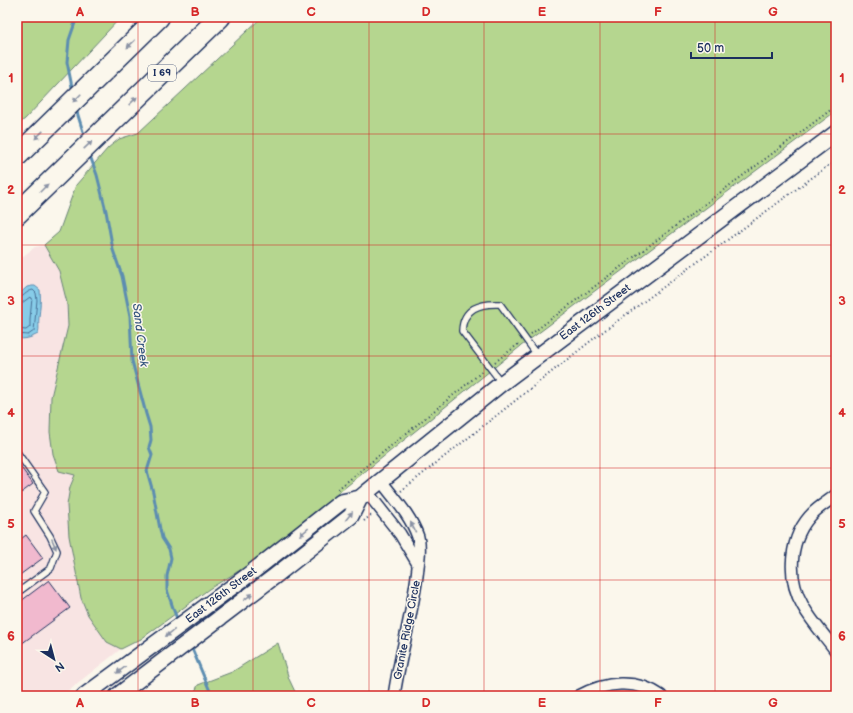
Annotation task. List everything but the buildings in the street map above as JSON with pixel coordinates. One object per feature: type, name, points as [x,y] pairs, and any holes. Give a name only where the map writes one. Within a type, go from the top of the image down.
[{"type":"highway","points":[[17,156],[159,17]]},
{"type":"highway","name":"I 69","points":[[17,214],[220,17]]},
{"type":"main road","name":"East 126th Street","points":[[84,696],[211,603],[341,502],[363,495],[537,355],[836,133]]},
{"type":"main road","name":"East 126th Street","points":[[117,696],[351,516],[363,495]]},
{"type":"street","name":"Granite Ridge Circle","points":[[381,481],[405,513],[418,536],[421,549],[412,606],[394,696]]},
{"type":"street","name":"Granite Ridge Circle","points":[[363,495],[379,508],[400,534],[418,564]]},
{"type":"street","points":[[836,495],[814,512],[806,521],[799,535],[793,553],[792,573],[796,590],[803,606],[836,651]]},
{"type":"street","points":[[579,696],[592,689],[615,683],[648,689],[661,696]]},
{"type":"lane","points":[[502,383],[462,331],[462,323],[471,309],[487,304],[500,304],[537,355]]},
{"type":"lane","points":[[17,452],[45,492],[34,511],[50,536],[57,551],[51,568],[17,593]]},
{"type":"path","points":[[337,490],[489,366],[836,106]]},
{"type":"path","points":[[393,497],[597,336],[836,160]]},
{"type":"path","points":[[362,522],[379,508]]},
{"type":"shaded area","points":[[44,245],[59,271],[67,303],[68,326],[51,397],[50,432],[53,454],[75,475],[70,487],[76,572],[81,598],[107,642],[121,649],[61,696],[17,696],[17,261],[35,247]]},
{"type":"green space","points":[[17,17],[121,17],[25,119],[17,125]]},
{"type":"green space","points":[[262,17],[836,17],[836,111],[521,346],[250,564],[209,589],[141,639],[121,649],[107,642],[88,615],[81,598],[69,536],[67,505],[70,487],[75,475],[59,471],[53,454],[50,432],[51,397],[68,326],[67,303],[59,271],[44,245],[59,232],[76,185],[108,148],[119,139],[138,133]]},
{"type":"green space","points":[[278,643],[289,679],[297,696],[193,696],[198,685],[232,672]]},
{"type":"water","points":[[35,286],[40,290],[38,334],[23,339],[17,338],[17,296],[27,287]]},
{"type":"waterway","name":"Sand Creek","points":[[73,92],[67,62],[69,40],[77,17]]},
{"type":"waterway","name":"Sand Creek","points":[[76,109],[85,138]]},
{"type":"waterway","name":"Sand Creek","points":[[89,153],[97,175],[106,211],[113,250],[122,276],[130,316],[132,361],[150,427],[151,440],[149,447],[152,455],[147,471],[153,492],[162,538],[169,549],[171,558],[167,576],[167,590],[178,621]]},
{"type":"waterway","name":"Sand Creek","points":[[191,646],[212,696]]}]
